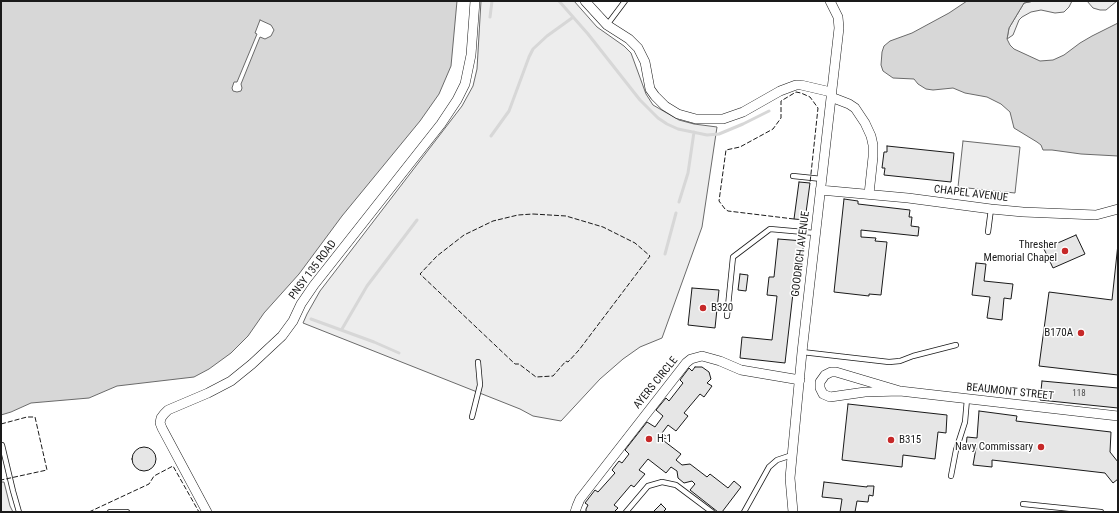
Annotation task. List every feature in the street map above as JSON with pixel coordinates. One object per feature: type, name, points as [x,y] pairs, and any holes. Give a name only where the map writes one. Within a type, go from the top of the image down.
[{"type":"street","name":"PNSY 135 ROAD","points":[[206,512],[162,428],[160,423],[161,418],[168,410],[208,393],[230,381],[252,364],[282,336],[293,321],[301,304],[314,285],[441,124],[457,100],[465,84],[471,54],[475,1]]},
{"type":"street","points":[[585,1],[607,25],[629,39],[638,48],[645,62],[650,89],[655,96],[671,110],[687,117],[715,120],[729,118],[780,91],[802,84],[831,94],[855,108],[865,123],[873,145],[874,157],[869,194]]},
{"type":"street","name":"GOODRICH AVENUE","points":[[793,512],[790,478],[792,455],[802,352],[839,28],[838,17],[830,1]]},
{"type":"street","name":"CHAPEL AVENUE","points":[[820,190],[908,198],[991,210],[1084,216],[1096,215],[1118,209]]},
{"type":"street","name":"AYERS CIRCLE","points":[[576,511],[580,499],[686,363],[691,359],[702,356],[720,361],[741,370],[800,380]]},
{"type":"street","name":"BEAUMONT STREET","points":[[900,391],[836,372],[828,373],[820,382],[821,392],[830,397],[865,392],[900,391],[1118,416]]},
{"type":"lane","points":[[607,25],[625,1]]},
{"type":"lane","points":[[793,176],[822,179]]},
{"type":"lane","points":[[988,232],[991,210]]},
{"type":"lane","points":[[727,316],[734,257],[770,229],[816,233]]},
{"type":"lane","points":[[802,352],[889,362],[900,361],[913,356],[956,345]]},
{"type":"lane","points":[[472,416],[480,385],[478,362]]},
{"type":"lane","points":[[951,476],[956,450],[965,422],[967,399]]},
{"type":"lane","points":[[2,445],[13,491],[20,512]]},
{"type":"lane","points":[[744,512],[769,467],[777,460],[792,455]]},
{"type":"lane","points":[[626,512],[648,486],[662,482],[676,485],[712,512]]},
{"type":"lane","points":[[1023,504],[1101,512]]},
{"type":"lane","points":[[110,512],[127,512]]},
{"type":"shaded area","points":[[1,1],[457,1],[451,66],[439,94],[420,121],[342,216],[299,274],[264,313],[248,336],[231,353],[209,369],[194,377],[117,386],[89,398],[31,403],[1,415]]},
{"type":"shaded area","points":[[481,1],[574,1],[597,27],[624,46],[631,53],[646,94],[653,105],[679,120],[694,124],[717,127],[702,227],[662,338],[640,347],[623,359],[600,379],[561,421],[533,416],[520,409],[303,323],[320,291],[462,106],[473,86],[477,69]]},
{"type":"shaded area","points":[[967,1],[1034,1],[1024,3],[1009,28],[1007,39],[1014,49],[1040,61],[1053,60],[1064,55],[1080,43],[1118,23],[1118,156],[1043,150],[1041,145],[1014,128],[1010,112],[1001,104],[987,97],[965,93],[953,88],[933,90],[926,89],[918,84],[914,79],[893,78],[883,71],[881,65],[882,52],[884,46],[890,41],[912,33],[949,13]]},
{"type":"shaded area","points":[[1034,1],[1072,1],[1064,12],[1055,13],[1041,10],[1031,12],[1022,17],[1019,20],[1013,35],[1007,39],[1009,28],[1024,3]]},
{"type":"shaded area","points":[[1087,1],[1117,1],[1106,10],[1100,10],[1093,8]]},
{"type":"shaded area","points":[[963,141],[1020,147],[1015,193],[958,187]]},
{"type":"shaded area","points":[[1,482],[4,482],[13,512],[1,512]]},
{"type":"pier","points":[[260,20],[271,25],[274,30],[271,36],[265,39],[260,37],[241,84],[241,91],[233,91],[232,88],[234,82],[237,82],[257,34],[255,33]]},
{"type":"building","points":[[887,146],[954,153],[951,182],[884,175],[885,168],[882,168],[884,152],[887,152]]},
{"type":"building","points":[[799,182],[810,183],[805,220],[794,219]]},
{"type":"building","points":[[844,199],[858,201],[858,204],[910,210],[909,217],[912,217],[911,226],[919,227],[918,236],[861,230],[861,237],[876,238],[875,241],[887,242],[881,295],[869,294],[869,296],[834,292]]},
{"type":"building","name":"Thresher Memorial Chapel","points":[[1076,235],[1085,254],[1053,268],[1044,249]]},
{"type":"building","points":[[778,239],[804,241],[802,258],[797,258],[785,363],[740,358],[742,337],[772,340],[777,296],[767,295],[769,277],[774,277]]},
{"type":"building","name":"B170A","points":[[1118,244],[1118,375],[1039,366],[1049,292],[1112,300]]},
{"type":"building","points":[[976,263],[986,264],[984,281],[1013,284],[1011,299],[1004,298],[1002,320],[987,318],[990,297],[972,295]]},
{"type":"building","points":[[740,274],[748,275],[746,291],[738,290]]},
{"type":"building","name":"B320","points":[[692,288],[719,290],[715,328],[688,325]]},
{"type":"building","name":"H-1","points":[[695,367],[702,367],[709,372],[711,379],[707,383],[712,386],[704,397],[700,394],[684,413],[688,416],[676,431],[668,425],[662,433],[667,437],[664,441],[681,454],[676,460],[682,465],[690,464],[707,477],[710,474],[728,488],[734,481],[741,487],[722,512],[718,512],[690,490],[695,484],[692,481],[684,483],[678,478],[677,471],[671,467],[666,473],[648,459],[639,470],[645,474],[634,487],[631,485],[614,505],[618,508],[614,512],[586,512],[588,505],[585,503],[595,490],[598,492],[615,473],[612,470],[619,461],[622,463],[629,454],[625,450],[647,422],[655,427],[663,416],[656,410],[666,398],[669,401],[683,383],[680,380],[689,368],[692,371]]},
{"type":"building","points":[[1042,381],[1118,388],[1118,408],[1040,400]]},
{"type":"building","name":"B315","points":[[848,404],[947,415],[946,433],[938,432],[935,459],[903,455],[902,467],[842,460]]},
{"type":"building","name":"Navy Commissary","points":[[979,411],[1017,416],[1016,421],[1111,432],[1110,452],[1118,462],[1118,479],[1113,483],[1105,473],[992,460],[992,467],[973,465],[976,448],[966,447],[967,437],[977,438]]},
{"type":"building","points":[[144,447],[149,448],[155,454],[155,464],[149,470],[144,471],[139,470],[133,464],[132,459],[133,454],[139,448]]},
{"type":"building","points":[[824,482],[867,487],[874,486],[873,496],[869,495],[868,502],[857,501],[855,512],[840,512],[842,499],[822,497]]},
{"type":"building","points":[[661,504],[666,509],[664,511],[666,512],[653,512]]},
{"type":"waterway","points":[[490,17],[492,1]]},
{"type":"waterway","points":[[559,1],[588,34],[640,100],[658,118],[667,124],[678,129],[707,135],[719,134],[769,111]]},
{"type":"waterway","points":[[491,136],[509,111],[533,49],[547,36],[572,18]]},
{"type":"waterway","points":[[679,202],[688,173],[694,132]]},
{"type":"waterway","points":[[665,254],[676,213]]},
{"type":"waterway","points":[[342,329],[367,286],[417,220]]},
{"type":"waterway","points":[[311,319],[374,342],[399,353]]},
{"type":"fence","points":[[794,219],[728,211],[719,201],[726,150],[740,147],[773,129],[781,118],[781,101],[796,92],[810,97],[818,108],[810,183]]},
{"type":"fence","points":[[533,214],[566,216],[603,227],[635,243],[650,256],[579,350],[568,362],[566,361],[553,376],[536,377],[519,364],[515,364],[420,274],[437,256],[464,235],[493,221],[518,215],[533,214]]},
{"type":"fence","points":[[1,424],[27,417],[35,417],[47,470],[1,480]]},
{"type":"fence","points":[[89,512],[149,484],[154,476],[173,466],[199,512]]},
{"type":"place","name":"Thresher Memorial Chapel","points":[[1065,251]]},
{"type":"place","name":"B320","points":[[703,308]]},
{"type":"place","name":"B170A","points":[[1081,333]]},
{"type":"place","name":"H-1","points":[[649,439]]},
{"type":"place","name":"B315","points":[[891,440]]},
{"type":"place","name":"Navy Commissary","points":[[1041,447]]}]
